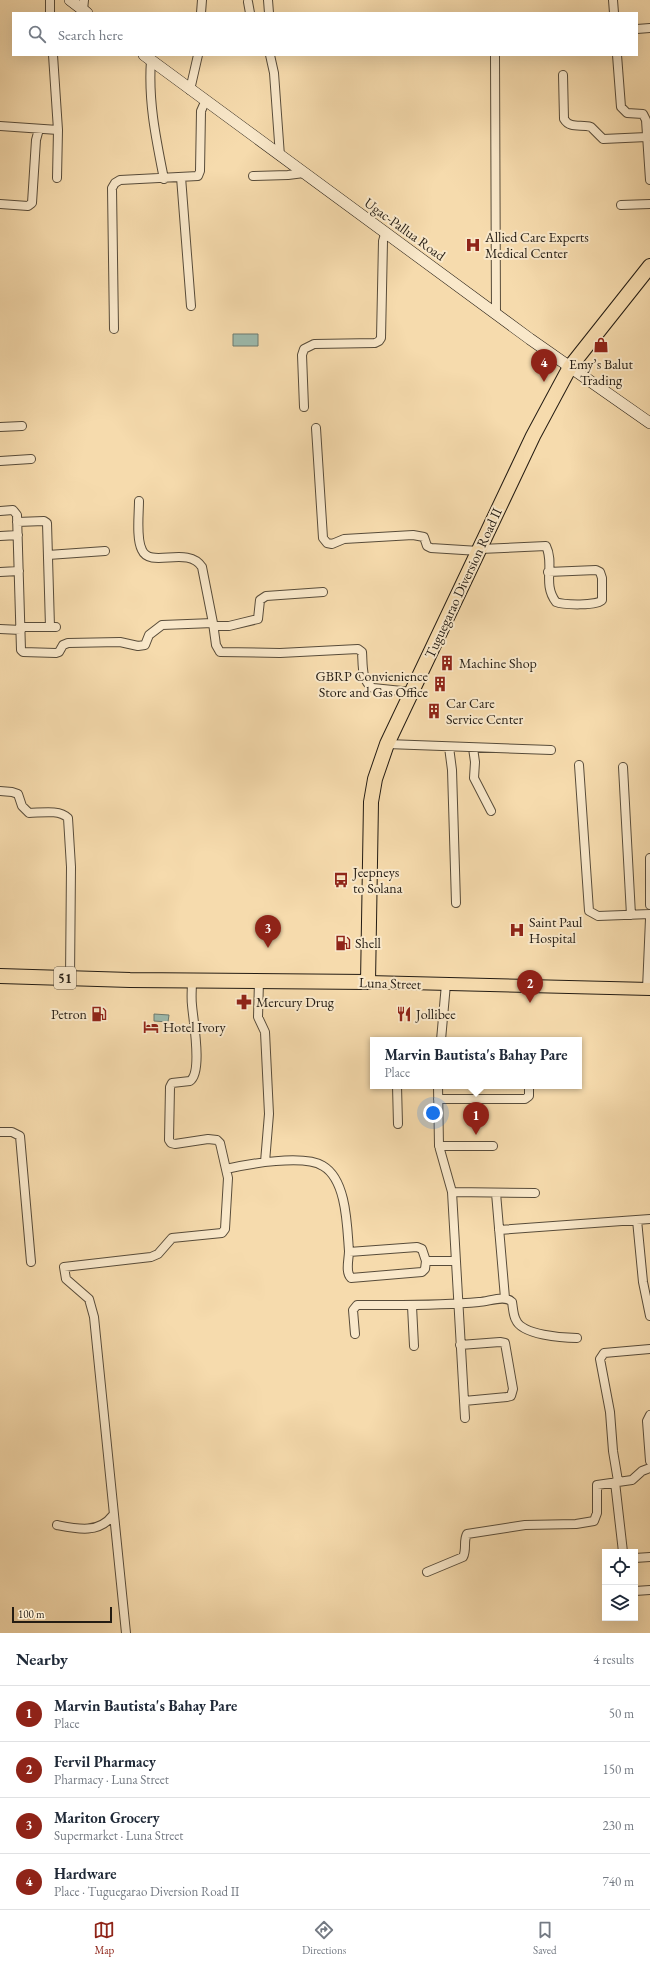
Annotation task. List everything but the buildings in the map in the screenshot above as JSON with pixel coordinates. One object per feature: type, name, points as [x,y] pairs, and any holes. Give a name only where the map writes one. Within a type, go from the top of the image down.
[{"type":"highway","name":"Tuguegarao Diversion Road Ⅱ","points":[[368,982],[371,802],[375,779],[387,744],[533,436],[570,367],[650,266]]},
{"type":"highway","name":"51","points":[[0,976],[70,978]]},
{"type":"highway","name":"Luna Street","points":[[70,978],[192,981],[368,982]]},
{"type":"main road","name":"Luna Street","points":[[368,982],[649,989]]},
{"type":"street","points":[[50,0],[50,12]]},
{"type":"street","points":[[70,0],[85,8]]},
{"type":"street","points":[[201,12],[202,0]]},
{"type":"street","points":[[268,0],[269,12]]},
{"type":"street","points":[[613,0],[614,12]]},
{"type":"street","points":[[248,2],[250,12]]},
{"type":"street","points":[[638,29],[650,28]]},
{"type":"street","points":[[53,56],[58,130],[57,178]]},
{"type":"street","points":[[190,90],[198,56]]},
{"type":"street","points":[[270,56],[274,73],[280,156]]},
{"type":"street","points":[[495,56],[496,314]]},
{"type":"street","points":[[617,56],[621,107],[627,113],[643,114],[646,117],[650,180]]},
{"type":"street","points":[[148,58],[153,127],[164,179]]},
{"type":"street","name":"Ugac-Pallua Road","points":[[148,58],[205,102],[304,173],[385,234],[650,423]]},
{"type":"street","points":[[563,75],[564,119],[568,124],[571,126],[591,127],[603,139],[647,137]]},
{"type":"street","points":[[114,329],[112,188],[115,183],[120,180],[181,177],[194,178],[200,174],[201,111],[205,102]]},
{"type":"street","points":[[0,126],[58,130]]},
{"type":"street","points":[[0,204],[28,206],[32,203],[35,146],[39,129]]},
{"type":"street","points":[[253,176],[294,175],[304,173]]},
{"type":"street","points":[[181,177],[191,306]]},
{"type":"street","points":[[622,205],[650,204]]},
{"type":"street","points":[[304,406],[304,349],[314,344],[375,342],[381,338],[380,295],[383,241],[385,234]]},
{"type":"street","points":[[0,427],[22,426]]},
{"type":"street","points":[[316,428],[324,538],[327,543],[332,544],[344,540],[413,535],[424,537],[427,546],[431,548],[479,550],[543,545],[547,550],[548,572],[550,595],[556,602],[567,604],[598,604],[602,600],[602,578],[600,572],[596,570],[548,572]]},
{"type":"street","points":[[0,461],[32,459]]},
{"type":"street","points":[[139,501],[140,542],[142,551],[150,558],[193,557],[199,561],[202,567],[214,624],[217,649],[222,652],[280,653],[358,649],[362,652],[365,677],[369,685],[373,688],[412,692]]},
{"type":"street","points":[[0,511],[13,510],[16,512],[21,650],[23,652],[56,653],[59,652],[63,645],[68,643],[120,642],[138,646],[145,645],[149,635],[162,625],[214,624],[230,626],[258,619],[260,600],[266,596],[323,592]]},
{"type":"street","points":[[0,629],[53,627],[47,523],[44,521],[17,522]]},
{"type":"street","points":[[0,536],[18,535]]},
{"type":"street","points":[[48,555],[104,551]]},
{"type":"street","points":[[0,572],[19,571]]},
{"type":"street","points":[[387,744],[551,750]]},
{"type":"street","points":[[449,747],[452,770],[456,903]]},
{"type":"street","points":[[473,748],[475,762],[474,778],[491,811]]},
{"type":"street","points":[[579,765],[588,912],[598,916],[650,914]]},
{"type":"street","points":[[623,767],[632,915]]},
{"type":"street","points":[[0,791],[18,794],[22,806],[29,813],[58,813],[64,814],[68,818],[71,866],[70,978]]},
{"type":"street","points":[[650,858],[650,906]]},
{"type":"street","points":[[649,989],[650,918]]},
{"type":"street","points":[[126,1633],[117,1539],[113,1515],[108,1444],[92,1306],[84,1293],[66,1279],[64,1267],[151,1257],[158,1254],[172,1238],[222,1233],[225,1229],[228,1178],[217,1140],[208,1139],[171,1144],[169,1140],[170,1086],[172,1083],[190,1081],[194,1076],[196,1034],[192,1004],[192,981]]},
{"type":"street","points":[[259,981],[258,1017],[265,1032],[269,1114],[264,1162]]},
{"type":"street","points":[[441,1037],[446,984]]},
{"type":"street","points":[[398,1089],[398,1124]]},
{"type":"street","points":[[438,1089],[439,1146],[452,1192],[465,1418]]},
{"type":"street","points":[[438,1099],[525,1099],[528,1096],[529,1089]]},
{"type":"street","points":[[0,1132],[12,1132],[20,1136],[31,1262]]},
{"type":"street","points":[[439,1146],[494,1146]]},
{"type":"street","points":[[226,1169],[264,1162],[282,1161],[316,1163],[323,1166],[330,1172],[344,1200],[349,1252],[349,1272],[351,1278],[422,1272],[426,1269],[424,1251],[420,1248],[349,1252]]},
{"type":"street","points":[[452,1192],[535,1193]]},
{"type":"street","points":[[496,1193],[505,1298]]},
{"type":"street","points":[[499,1230],[650,1219]]},
{"type":"street","points":[[637,1220],[643,1282],[650,1316]]},
{"type":"street","points":[[426,1261],[456,1261]]},
{"type":"street","points":[[354,1334],[354,1306],[458,1304],[505,1298],[512,1302],[516,1321],[532,1331],[554,1338],[577,1338]]},
{"type":"street","points":[[412,1306],[414,1346]]},
{"type":"street","points":[[460,1345],[500,1342],[505,1343],[513,1389],[513,1393],[508,1397],[464,1401]]},
{"type":"street","points":[[623,1549],[610,1412],[600,1359],[604,1352],[650,1349]]},
{"type":"street","points":[[650,1415],[648,1418],[647,1427],[650,1461]]},
{"type":"street","points":[[427,1572],[463,1557],[465,1553],[466,1536],[471,1533],[525,1525],[576,1524],[594,1521],[597,1513],[596,1486],[598,1483],[632,1480],[642,1471],[650,1468]]},
{"type":"street","points":[[56,1525],[75,1529],[91,1528],[105,1524],[113,1515]]},
{"type":"street","points":[[638,1558],[650,1557]]},
{"type":"street","points":[[638,1591],[650,1590]]},
{"type":"shaded area","points":[[233,334],[258,334],[258,346],[233,346]]},
{"type":"shaded area","points":[[154,1014],[169,1015],[168,1022],[154,1021]]},
{"type":"place","name":"Allied Care Experts Medical Center","points":[[473,245]]},
{"type":"place","name":"Emy’s Balut Trading","points":[[601,345]]},
{"type":"place","name":"Hardware","points":[[544,382]]},
{"type":"place","name":"Machine Shop","points":[[447,663]]},
{"type":"place","name":"GBRP Convienience Store and Gas Office","points":[[440,684]]},
{"type":"place","name":"Car Care Service Center","points":[[434,711]]},
{"type":"place","name":"Jeepneys to Solana","points":[[341,880]]},
{"type":"place","name":"Saint Paul Hospital","points":[[517,930]]},
{"type":"place","name":"Shell","points":[[343,943]]},
{"type":"place","name":"Mariton Grocery","points":[[268,948]]},
{"type":"place","name":"Mercury Drug","points":[[244,1002]]},
{"type":"place","name":"Fervil Pharmacy","points":[[530,1003]]},
{"type":"place","name":"Petron","points":[[99,1014]]},
{"type":"place","name":"Jollibee","points":[[404,1014]]},
{"type":"place","name":"Hotel Ivory","points":[[151,1027]]},
{"type":"place","name":"Marvin Bautista's Bahay Pare","points":[[476,1135]]}]
